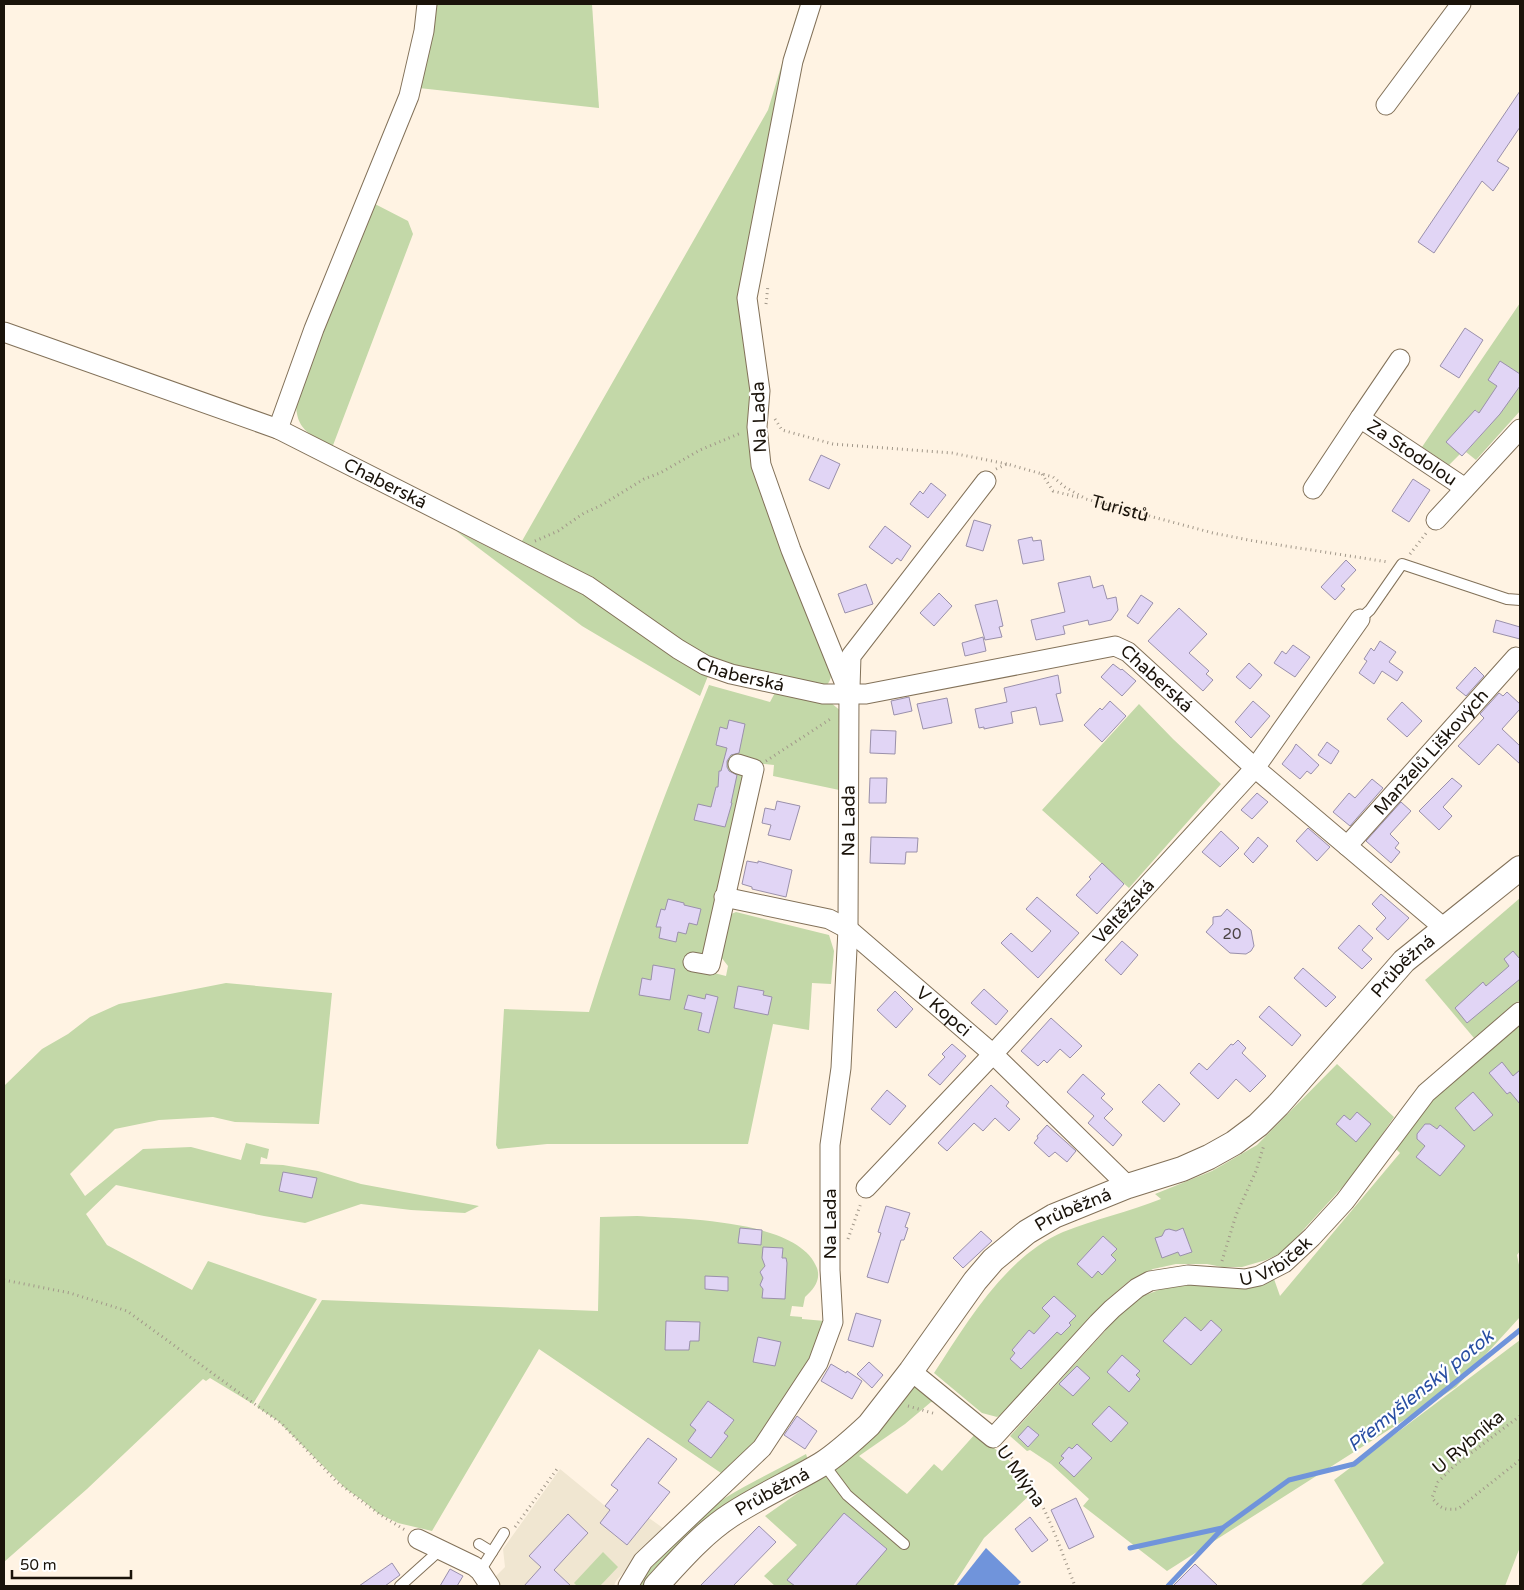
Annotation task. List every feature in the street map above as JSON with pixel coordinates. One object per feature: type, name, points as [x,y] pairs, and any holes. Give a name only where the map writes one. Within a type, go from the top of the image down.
[{"type":"street","points":[[278,429],[314,329],[410,96],[424,31],[427,4]]},
{"type":"street","name":"Na Lada","points":[[628,1586],[643,1561],[762,1448],[818,1363],[833,1322],[830,1270],[830,1145],[841,1068],[848,929],[849,700],[791,550],[761,465],[757,427],[760,390],[747,298],[794,61],[811,4]]},
{"type":"street","points":[[1386,105],[1461,4]]},
{"type":"street","name":"Chaberská","points":[[4,332],[278,429],[588,586],[678,649],[705,665],[731,674],[849,700],[866,694],[1115,646],[1128,652],[1255,768],[1444,928]]},
{"type":"street","name":"Za Stodolou","points":[[1313,489],[1400,359]]},
{"type":"street","name":"Za Stodolou","points":[[1360,418],[1465,488]]},
{"type":"street","name":"Za Stodolou","points":[[1436,520],[1520,428]]},
{"type":"street","points":[[849,700],[851,656],[986,481]]},
{"type":"street","name":"Veltěžská","points":[[866,1188],[993,1054],[1255,768],[1360,619]]},
{"type":"street","name":"Manželů Liškových","points":[[1347,846],[1516,657]]},
{"type":"street","points":[[709,965],[724,897],[746,767]]},
{"type":"street","name":"Průběžná","points":[[656,1586],[692,1548],[730,1516],[823,1463],[846,1446],[869,1425],[911,1371],[975,1281],[993,1260],[1027,1232],[1054,1216],[1128,1186],[1182,1169],[1234,1142],[1258,1126],[1278,1106],[1404,961],[1520,868]]},
{"type":"street","name":"V Kopci","points":[[724,897],[829,919],[848,929],[993,1054],[1128,1186]]},
{"type":"street","name":"U Vrbiček","points":[[993,1438],[1098,1323],[1137,1288],[1150,1280],[1188,1275],[1245,1279],[1259,1276],[1284,1263],[1295,1254],[1345,1201],[1426,1093],[1520,1012]]},
{"type":"street","name":"U Mlýna","points":[[911,1371],[993,1438]]},
{"type":"street","points":[[418,1539],[474,1566],[485,1579]]},
{"type":"lane","points":[[1360,619],[1370,610],[1402,564],[1507,599],[1520,600]]},
{"type":"lane","points":[[823,1463],[847,1495],[904,1544]]},
{"type":"lane","points":[[485,1579],[492,1552],[508,1533]]},
{"type":"lane","points":[[479,1544],[492,1552]]},
{"type":"lane","points":[[400,1586],[440,1550]]},
{"type":"path","points":[[765,311],[769,283]]},
{"type":"path","name":"Turistů","points":[[757,427],[772,415],[782,430],[833,444],[952,453],[1007,464],[1053,478],[1086,499],[1213,533],[1402,564]]},
{"type":"path","points":[[524,554],[534,541],[558,531],[584,513],[600,506],[644,479],[660,473],[700,450],[757,427]]},
{"type":"path","points":[[986,481],[994,469],[1007,464]]},
{"type":"path","points":[[1041,474],[1053,491],[1086,499]]},
{"type":"path","points":[[746,767],[849,700]]},
{"type":"path","points":[[1215,1277],[1226,1250],[1236,1215],[1256,1171],[1266,1139]]},
{"type":"path","points":[[847,1242],[866,1188]]},
{"type":"path","points":[[4,1280],[70,1293],[127,1311],[282,1424],[338,1482],[379,1514],[418,1539]]},
{"type":"path","name":"U Rybníka","points":[[1520,1416],[1455,1465],[1438,1482],[1432,1498],[1445,1510],[1458,1509],[1520,1460]]},
{"type":"path","name":"U Mlýna","points":[[993,1438],[1013,1459],[1035,1491],[1046,1512],[1075,1586]]},
{"type":"path","points":[[508,1533],[557,1469]]},
{"type":"shaded area","points":[[560,1469],[610,1510],[614,1535],[627,1545],[649,1518],[663,1528],[616,1581],[614,1586],[498,1586],[494,1578],[505,1567],[503,1549]]},
{"type":"green space","points":[[434,4],[592,4],[599,108],[419,88]]},
{"type":"green space","points":[[800,4],[808,4],[759,199],[753,395],[757,476],[826,653],[831,676],[830,681],[823,688],[707,659],[518,548],[768,110]]},
{"type":"green space","points":[[375,204],[408,221],[413,234],[332,448],[309,434],[300,424],[296,409],[296,398],[350,253]]},
{"type":"green space","points":[[1520,303],[1520,411],[1476,460],[1466,452],[1491,424],[1476,410],[1446,442],[1460,454],[1449,465],[1422,447]]},
{"type":"green space","points":[[456,531],[590,598],[708,676],[700,696],[582,626]]},
{"type":"green space","points":[[709,685],[770,702],[777,689],[830,702],[842,712],[844,791],[773,776],[774,765],[755,763],[744,775],[704,953],[690,967],[726,976],[728,966],[721,957],[729,915],[736,912],[829,935],[834,951],[831,984],[812,983],[809,1030],[773,1024],[748,1144],[547,1144],[498,1149],[496,1145],[504,1009],[589,1012],[616,929],[646,847]]},
{"type":"green space","points":[[1139,704],[1221,784],[1129,888],[1042,810]]},
{"type":"green space","points":[[1520,898],[1520,1000],[1474,1038],[1425,980]]},
{"type":"green space","points":[[226,983],[332,993],[319,1124],[235,1122],[213,1117],[159,1120],[115,1129],[70,1174],[85,1196],[143,1149],[191,1147],[241,1160],[246,1143],[269,1149],[267,1159],[261,1157],[260,1164],[283,1165],[318,1171],[361,1184],[479,1206],[465,1213],[411,1210],[361,1204],[305,1223],[116,1185],[86,1214],[107,1245],[192,1290],[208,1261],[317,1299],[253,1404],[210,1378],[206,1381],[203,1379],[87,1489],[4,1562],[4,1086],[42,1049],[68,1034],[90,1017],[119,1004]]},
{"type":"green space","points":[[1520,1025],[1520,1251],[1517,1255],[1520,1270],[1520,1317],[1456,1387],[1167,1571],[1083,1506],[1089,1499],[1051,1464],[1030,1450],[1027,1451],[1010,1436],[1123,1311],[1138,1298],[1177,1283],[1245,1288],[1274,1279],[1280,1296],[1400,1153],[1396,1149],[1427,1104]]},
{"type":"green space","points":[[1337,1064],[1394,1117],[1358,1170],[1279,1254],[1242,1267],[1176,1264],[1153,1269],[1129,1281],[1108,1299],[1004,1413],[997,1417],[982,1413],[934,1373],[989,1293],[1005,1274],[1042,1243],[1063,1232],[1087,1223],[1161,1199],[1155,1194],[1212,1171],[1257,1145]]},
{"type":"green space","points":[[637,1216],[708,1221],[763,1231],[787,1240],[806,1252],[817,1268],[817,1280],[814,1287],[805,1297],[803,1307],[792,1306],[790,1316],[825,1321],[817,1347],[774,1424],[721,1473],[539,1349],[432,1531],[398,1523],[379,1514],[346,1489],[278,1421],[257,1407],[322,1300],[598,1311],[600,1217]]},
{"type":"green space","points":[[1520,1340],[1520,1547],[1505,1586],[1360,1586],[1384,1563],[1334,1480]]},
{"type":"green space","points":[[916,1384],[940,1403],[931,1402],[905,1424],[859,1456],[907,1494],[934,1464],[942,1471],[976,1433],[1011,1462],[1032,1493],[984,1538],[953,1586],[775,1586],[764,1576],[797,1545],[765,1516],[862,1448]]},
{"type":"green space","points":[[806,1454],[808,1460],[695,1531],[643,1586],[635,1586],[676,1538],[712,1507],[745,1486]]},
{"type":"green space","points":[[603,1552],[618,1567],[600,1586],[577,1586],[574,1583]]},
{"type":"water","points":[[986,1548],[1021,1582],[1017,1586],[956,1586]]},
{"type":"building","points":[[1520,91],[1520,127],[1497,161],[1509,168],[1493,191],[1482,181],[1434,253],[1418,242]]},
{"type":"building","points":[[1465,328],[1483,340],[1459,378],[1440,366]]},
{"type":"building","points":[[1500,361],[1520,374],[1520,386],[1500,414],[1462,456],[1446,442],[1475,410],[1479,413],[1497,386],[1488,380]]},
{"type":"building","points":[[821,455],[840,464],[829,489],[809,480]]},
{"type":"building","points":[[1413,479],[1430,490],[1409,522],[1392,511]]},
{"type":"building","points":[[931,483],[946,495],[928,518],[910,504],[920,491],[923,494]]},
{"type":"building","points":[[974,520],[991,525],[983,551],[966,546]]},
{"type":"building","points":[[885,526],[911,546],[901,561],[897,558],[892,564],[869,547]]},
{"type":"building","points":[[1032,537],[1033,541],[1041,540],[1044,560],[1023,564],[1018,540]]},
{"type":"building","points":[[1346,560],[1356,570],[1341,586],[1345,589],[1335,600],[1321,587]]},
{"type":"building","points":[[1090,576],[1093,588],[1103,585],[1107,599],[1116,597],[1118,610],[1111,620],[1089,625],[1088,620],[1063,626],[1065,634],[1036,640],[1031,620],[1065,612],[1058,583]]},
{"type":"building","points":[[866,584],[873,604],[845,613],[838,594]]},
{"type":"building","points":[[939,593],[952,606],[934,626],[920,613]]},
{"type":"building","points":[[1141,595],[1153,603],[1138,624],[1127,616]]},
{"type":"building","points":[[997,600],[1003,626],[999,627],[1002,637],[985,640],[975,605]]},
{"type":"building","points":[[1179,608],[1207,634],[1189,653],[1209,671],[1206,674],[1213,680],[1203,691],[1148,641]]},
{"type":"building","points":[[1496,620],[1520,627],[1520,639],[1493,632]]},
{"type":"building","points":[[983,637],[986,651],[965,656],[962,643]]},
{"type":"building","points":[[1380,641],[1396,652],[1389,662],[1403,672],[1397,681],[1382,671],[1374,684],[1359,673],[1367,661],[1364,659],[1371,648],[1374,651]]},
{"type":"building","points":[[1293,645],[1310,657],[1295,677],[1274,663],[1282,651],[1286,654]]},
{"type":"building","points":[[1249,663],[1262,675],[1250,689],[1236,677]]},
{"type":"building","points":[[1113,664],[1136,681],[1122,696],[1101,677]]},
{"type":"building","points":[[1475,667],[1484,676],[1466,696],[1456,688]]},
{"type":"building","points":[[1058,675],[1061,693],[1056,694],[1063,721],[1040,725],[1036,707],[1011,712],[1013,723],[984,729],[984,727],[979,728],[975,709],[1007,702],[1004,688]]},
{"type":"building","points":[[1507,692],[1520,704],[1520,709],[1502,729],[1520,746],[1520,764],[1498,744],[1479,765],[1458,746],[1484,718],[1480,714],[1499,693],[1503,696]]},
{"type":"building","points":[[909,697],[912,711],[894,715],[891,701]]},
{"type":"building","points":[[947,698],[952,723],[923,729],[917,704]]},
{"type":"building","points":[[1110,701],[1126,716],[1102,742],[1084,725],[1100,708],[1102,710]]},
{"type":"building","points":[[1253,701],[1270,716],[1251,738],[1235,722]]},
{"type":"building","points":[[1402,702],[1422,721],[1407,737],[1387,719]]},
{"type":"building","points":[[729,720],[745,724],[739,753],[731,755],[727,761],[729,771],[737,775],[725,827],[694,820],[698,804],[711,807],[716,787],[718,787],[719,771],[721,771],[727,748],[716,745],[720,727],[727,729]]},
{"type":"building","points":[[871,730],[896,731],[895,754],[870,753]]},
{"type":"building","points":[[1327,742],[1339,751],[1331,764],[1318,755]]},
{"type":"building","points":[[1296,744],[1319,765],[1311,774],[1307,771],[1300,779],[1282,764]]},
{"type":"building","points":[[870,778],[887,778],[886,803],[869,803]]},
{"type":"building","points":[[1452,778],[1462,786],[1443,807],[1452,816],[1439,830],[1419,811]]},
{"type":"building","points":[[1372,779],[1383,788],[1350,826],[1333,812],[1349,793],[1355,798]]},
{"type":"building","points":[[1257,793],[1268,802],[1252,819],[1241,810]]},
{"type":"building","points":[[777,801],[800,806],[790,840],[768,835],[771,825],[762,823],[765,808],[775,810]]},
{"type":"building","points":[[1401,802],[1411,811],[1390,834],[1399,843],[1395,848],[1400,852],[1391,863],[1366,841]]},
{"type":"building","points":[[1308,828],[1330,847],[1317,861],[1296,841]]},
{"type":"building","points":[[1221,831],[1239,848],[1220,867],[1202,852]]},
{"type":"building","points":[[871,837],[918,838],[917,852],[906,852],[905,864],[870,863]]},
{"type":"building","points":[[1258,837],[1268,846],[1253,863],[1244,854]]},
{"type":"building","points":[[747,861],[758,863],[758,861],[792,870],[786,897],[752,889],[752,887],[742,884]]},
{"type":"building","points":[[1102,863],[1124,884],[1097,914],[1076,895],[1091,879],[1089,877]]},
{"type":"building","points":[[1381,894],[1409,918],[1388,940],[1376,929],[1386,918],[1372,904]]},
{"type":"building","points":[[1037,897],[1079,933],[1038,978],[1001,943],[1011,933],[1032,952],[1051,931],[1026,909]]},
{"type":"building","points":[[668,899],[701,909],[697,925],[689,923],[686,934],[678,932],[676,942],[659,938],[661,927],[656,927],[661,909],[665,910]]},
{"type":"building","points":[[1227,909],[1251,930],[1254,946],[1246,954],[1230,953],[1206,932],[1213,924],[1213,917],[1221,916]]},
{"type":"building","points":[[1359,925],[1373,938],[1362,950],[1372,959],[1362,969],[1338,948]]},
{"type":"building","points":[[1122,941],[1138,955],[1121,975],[1105,960]]},
{"type":"building","points":[[1513,951],[1520,957],[1520,979],[1467,1023],[1455,1008],[1483,982],[1486,986],[1509,966],[1504,959]]},
{"type":"building","points":[[653,965],[675,969],[670,1000],[639,995],[642,978],[651,980]]},
{"type":"building","points":[[1303,968],[1336,997],[1326,1007],[1294,978]]},
{"type":"building","points":[[738,986],[764,991],[763,995],[772,997],[768,1015],[734,1008]]},
{"type":"building","points":[[984,989],[1008,1011],[996,1025],[971,1003]]},
{"type":"building","points":[[895,991],[913,1009],[896,1028],[877,1010]]},
{"type":"building","points":[[706,994],[718,997],[709,1033],[698,1030],[702,1013],[684,1009],[688,995],[705,999]]},
{"type":"building","points":[[1269,1006],[1301,1035],[1292,1046],[1259,1017]]},
{"type":"building","points":[[1051,1018],[1082,1046],[1070,1058],[1060,1049],[1047,1063],[1044,1060],[1038,1066],[1021,1051]]},
{"type":"building","points":[[1238,1040],[1246,1048],[1242,1053],[1266,1076],[1250,1092],[1236,1079],[1218,1099],[1190,1073],[1199,1063],[1207,1070],[1231,1044],[1233,1045]]},
{"type":"building","points":[[952,1044],[966,1056],[940,1085],[928,1075],[945,1057],[942,1054]]},
{"type":"building","points":[[1502,1062],[1513,1076],[1520,1070],[1520,1104],[1510,1092],[1507,1094],[1489,1073]]},
{"type":"building","points":[[1083,1074],[1105,1094],[1101,1098],[1113,1109],[1104,1118],[1122,1135],[1113,1146],[1088,1123],[1094,1116],[1067,1092]]},
{"type":"building","points":[[1159,1084],[1180,1104],[1164,1122],[1142,1102]]},
{"type":"building","points":[[991,1085],[1009,1102],[1006,1106],[1020,1119],[1009,1131],[995,1118],[983,1131],[974,1123],[947,1151],[938,1143]]},
{"type":"building","points":[[887,1090],[906,1106],[890,1125],[871,1109]]},
{"type":"building","points":[[1473,1092],[1493,1115],[1474,1131],[1455,1108]]},
{"type":"building","points":[[1357,1112],[1371,1124],[1356,1142],[1336,1124],[1344,1115],[1350,1120]]},
{"type":"building","points":[[1425,1124],[1430,1124],[1437,1129],[1440,1125],[1465,1146],[1440,1176],[1416,1157],[1425,1146],[1417,1139],[1417,1134]]},
{"type":"building","points":[[1047,1125],[1076,1151],[1067,1162],[1055,1152],[1049,1157],[1034,1143],[1038,1138],[1037,1136]]},
{"type":"building","points":[[283,1172],[317,1178],[312,1198],[279,1191]]},
{"type":"building","points":[[886,1206],[910,1213],[905,1227],[908,1228],[904,1240],[901,1240],[888,1283],[867,1277],[881,1233],[878,1232]]},
{"type":"building","points":[[740,1228],[762,1230],[761,1245],[738,1243]]},
{"type":"building","points":[[1183,1228],[1192,1252],[1180,1256],[1178,1252],[1162,1258],[1155,1238],[1162,1236],[1165,1230],[1176,1231]]},
{"type":"building","points":[[981,1231],[992,1241],[963,1268],[953,1258]]},
{"type":"building","points":[[1103,1236],[1117,1249],[1111,1255],[1116,1260],[1102,1275],[1098,1271],[1092,1278],[1077,1264]]},
{"type":"building","points":[[763,1247],[783,1248],[782,1258],[786,1258],[787,1263],[785,1299],[762,1298],[763,1289],[760,1285],[763,1278],[760,1272],[765,1266],[762,1258]]},
{"type":"building","points":[[705,1276],[728,1277],[728,1291],[705,1289]]},
{"type":"building","points":[[1054,1296],[1076,1316],[1069,1323],[1071,1325],[1061,1335],[1057,1332],[1021,1369],[1010,1359],[1015,1353],[1012,1350],[1029,1330],[1034,1334],[1050,1316],[1042,1308]]},
{"type":"building","points":[[856,1313],[881,1320],[873,1347],[848,1340]]},
{"type":"building","points":[[1185,1317],[1201,1331],[1211,1320],[1222,1330],[1191,1365],[1163,1341]]},
{"type":"building","points":[[666,1321],[700,1322],[699,1341],[690,1341],[689,1350],[665,1350]]},
{"type":"building","points":[[758,1337],[781,1342],[775,1366],[753,1362]]},
{"type":"building","points":[[1122,1355],[1140,1371],[1136,1375],[1140,1379],[1129,1392],[1107,1372]]},
{"type":"building","points":[[869,1362],[883,1375],[872,1388],[857,1374]]},
{"type":"building","points":[[831,1364],[846,1373],[847,1371],[862,1381],[852,1399],[821,1381]]},
{"type":"building","points":[[1077,1366],[1090,1378],[1073,1396],[1059,1384]]},
{"type":"building","points":[[708,1401],[734,1420],[724,1433],[728,1436],[711,1458],[688,1441],[696,1430],[690,1425]]},
{"type":"building","points":[[1109,1406],[1128,1423],[1111,1442],[1092,1424]]},
{"type":"building","points":[[797,1416],[817,1431],[805,1449],[784,1435]]},
{"type":"building","points":[[1028,1426],[1039,1435],[1028,1447],[1018,1437]]},
{"type":"building","points":[[648,1438],[677,1459],[658,1483],[670,1492],[627,1545],[600,1523],[610,1510],[605,1506],[618,1490],[611,1485]]},
{"type":"building","points":[[1077,1444],[1092,1458],[1074,1477],[1059,1463],[1064,1458],[1061,1456],[1069,1447],[1072,1449]]},
{"type":"building","points":[[1076,1498],[1094,1537],[1069,1549],[1051,1510]]},
{"type":"building","points":[[844,1513],[887,1549],[855,1586],[795,1586],[787,1580]]},
{"type":"building","points":[[568,1514],[588,1533],[554,1570],[571,1586],[524,1586],[541,1567],[529,1556]]},
{"type":"building","points":[[1030,1517],[1048,1540],[1032,1552],[1015,1529]]},
{"type":"building","points":[[759,1526],[776,1542],[733,1586],[700,1586]]},
{"type":"building","points":[[392,1563],[400,1575],[385,1586],[359,1586]]},
{"type":"building","points":[[1195,1564],[1218,1586],[1173,1586]]},
{"type":"building","points":[[450,1569],[463,1576],[457,1586],[440,1586]]},
{"type":"waterway","name":"Přemyšlenský potok","points":[[1168,1586],[1224,1527],[1289,1480],[1354,1464],[1520,1330]]},
{"type":"waterway","points":[[1130,1548],[1222,1528]]}]
